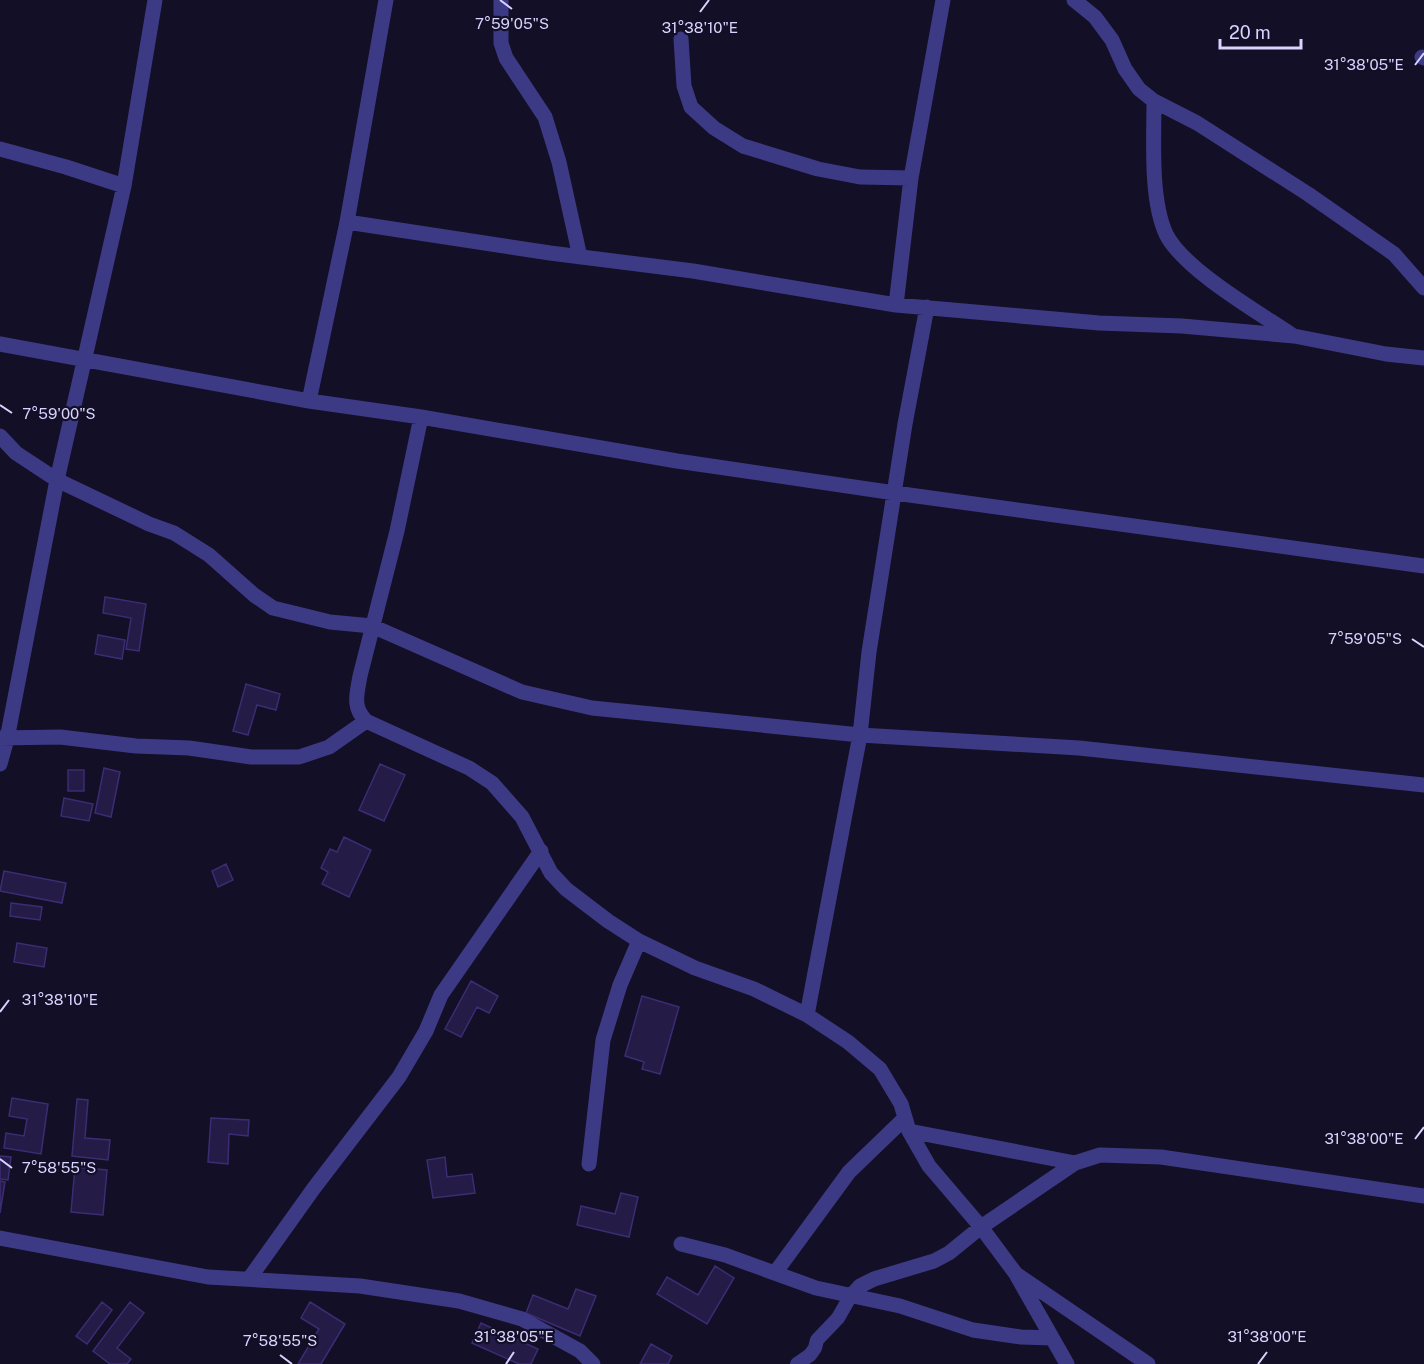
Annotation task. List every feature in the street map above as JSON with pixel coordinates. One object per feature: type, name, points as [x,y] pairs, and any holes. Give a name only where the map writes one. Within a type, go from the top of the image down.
[{"type":"street","points":[[0,764],[3,739],[57,480],[124,186],[155,0]]},
{"type":"street","points":[[309,401],[347,222],[386,0]]},
{"type":"street","points":[[501,0],[501,43],[506,57],[545,117],[559,162],[580,257]]},
{"type":"street","points":[[896,305],[911,178],[943,0]]},
{"type":"street","points":[[1074,0],[1095,17],[1112,39],[1125,69],[1139,89],[1154,101],[1197,123],[1308,194],[1394,254],[1424,288]]},
{"type":"street","points":[[681,39],[684,86],[691,107],[714,128],[743,146],[818,169],[860,177],[911,178]]},
{"type":"street","points":[[1154,101],[1155,179],[1159,210],[1166,234],[1181,255],[1215,283],[1294,336]]},
{"type":"street","points":[[0,149],[124,186]]},
{"type":"street","points":[[347,222],[580,257],[693,271],[896,305],[1099,323],[1182,326],[1294,336],[1386,354],[1424,358]]},
{"type":"street","points":[[807,1015],[860,735],[869,652],[905,423],[927,307]]},
{"type":"street","points":[[0,344],[309,401],[421,417],[677,460],[894,493],[1424,566]]},
{"type":"street","points":[[421,417],[397,531],[372,626],[356,700],[359,715],[366,721],[469,768],[492,783],[522,817],[551,873],[566,889],[639,940],[695,968],[754,989],[807,1015],[848,1042],[880,1069],[901,1104],[907,1125],[929,1166],[981,1227],[1016,1274],[1066,1364]]},
{"type":"street","points":[[0,436],[16,453],[57,480],[149,524],[174,533],[209,555],[254,595],[273,608],[330,622],[372,626],[522,692],[592,708],[860,735],[1079,748],[1424,785]]},
{"type":"street","points":[[3,739],[60,737],[136,746],[189,748],[251,757],[299,757],[329,747],[366,721]]},
{"type":"street","points":[[249,1279],[314,1188],[399,1077],[426,1031],[441,995],[541,850]]},
{"type":"street","points":[[589,1164],[603,1040],[620,986],[639,940]]},
{"type":"street","points":[[907,1125],[1075,1163]]},
{"type":"street","points":[[775,1273],[849,1172],[907,1125]]},
{"type":"street","points":[[850,1297],[860,1286],[874,1279],[934,1261],[949,1253],[981,1227],[1075,1163],[1100,1155],[1161,1157],[1424,1196]]},
{"type":"street","points":[[0,1238],[208,1277],[360,1286],[459,1301],[522,1319],[580,1351],[593,1364]]},
{"type":"street","points":[[681,1244],[725,1255],[816,1288],[900,1306],[974,1330],[1021,1337],[1052,1338]]},
{"type":"street","points":[[1016,1274],[1148,1364]]},
{"type":"lane","points":[[797,1364],[810,1355],[815,1348],[816,1340],[838,1318],[850,1297]]},
{"type":"building","points":[[105,597],[146,604],[139,651],[126,649],[131,618],[103,613]]},
{"type":"building","points":[[98,635],[125,640],[122,659],[95,654]]},
{"type":"building","points":[[246,684],[280,694],[276,710],[257,705],[248,735],[233,731]]},
{"type":"building","points":[[380,764],[405,775],[384,821],[359,810]]},
{"type":"building","points":[[104,768],[120,772],[111,817],[95,813]]},
{"type":"building","points":[[68,770],[84,770],[84,791],[68,791]]},
{"type":"building","points":[[64,798],[93,804],[89,821],[61,816]]},
{"type":"building","points":[[344,837],[371,850],[349,897],[322,884],[328,872],[321,868],[330,849],[337,852]]},
{"type":"building","points":[[226,864],[233,880],[218,887],[212,871]]},
{"type":"building","points":[[4,871],[66,883],[62,903],[0,891]]},
{"type":"building","points":[[11,903],[42,907],[40,920],[10,916]]},
{"type":"building","points":[[17,943],[47,948],[44,967],[14,962]]},
{"type":"building","points":[[471,981],[498,996],[489,1013],[477,1007],[461,1037],[445,1029]]},
{"type":"building","points":[[642,996],[679,1007],[660,1074],[642,1069],[644,1062],[625,1056]]},
{"type":"building","points":[[12,1098],[48,1104],[41,1154],[4,1148],[6,1133],[24,1136],[27,1119],[9,1116]]},
{"type":"building","points":[[77,1099],[88,1100],[85,1138],[110,1140],[108,1160],[72,1156]]},
{"type":"building","points":[[211,1118],[249,1120],[248,1136],[229,1134],[228,1164],[208,1162]]},
{"type":"building","points":[[0,1156],[11,1157],[8,1180],[0,1179]]},
{"type":"building","points":[[445,1157],[447,1177],[472,1174],[475,1193],[433,1198],[427,1160]]},
{"type":"building","points":[[75,1167],[107,1170],[103,1215],[71,1212]]},
{"type":"building","points":[[0,1181],[5,1182],[0,1213]]},
{"type":"building","points":[[621,1193],[638,1197],[629,1237],[577,1225],[581,1206],[615,1214]]},
{"type":"building","points":[[715,1266],[734,1278],[707,1324],[657,1294],[667,1277],[698,1295]]},
{"type":"building","points":[[576,1289],[596,1296],[580,1336],[526,1313],[533,1295],[568,1309]]},
{"type":"building","points":[[102,1302],[112,1310],[87,1344],[76,1336]]},
{"type":"building","points":[[130,1302],[144,1313],[117,1348],[131,1359],[127,1364],[110,1364],[93,1351]]},
{"type":"building","points":[[310,1302],[345,1324],[321,1364],[298,1364],[319,1329],[301,1318]]},
{"type":"building","points":[[481,1323],[538,1349],[531,1364],[519,1364],[472,1343]]},
{"type":"building","points":[[651,1344],[672,1356],[668,1364],[640,1364]]}]
